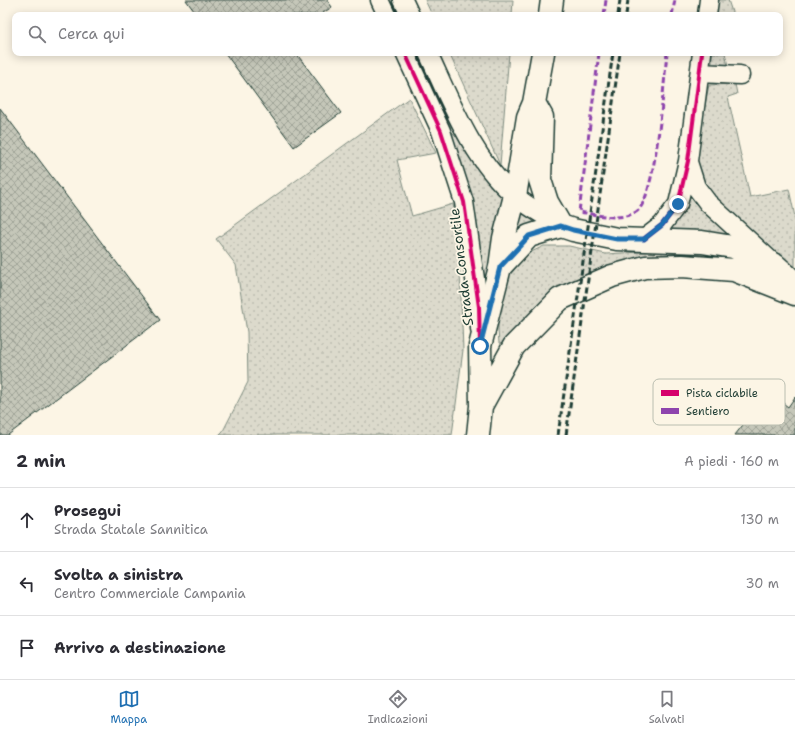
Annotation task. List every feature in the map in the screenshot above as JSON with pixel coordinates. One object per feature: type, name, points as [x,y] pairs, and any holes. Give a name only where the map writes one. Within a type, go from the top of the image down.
[{"type":"main road","points":[[550,12],[552,0]]},
{"type":"main road","points":[[478,435],[481,406],[480,346],[500,267],[504,238],[515,196],[528,117],[534,103],[542,56]]},
{"type":"main road","points":[[534,103],[542,117],[540,180],[547,202],[561,226]]},
{"type":"main road","points":[[500,267],[529,236],[561,226],[617,239],[702,242],[733,247],[775,264],[795,283]]},
{"type":"main road","points":[[481,406],[514,346],[560,299],[612,276],[645,267],[682,266],[734,270],[795,294]]},
{"type":"street","points":[[380,0],[386,12]]},
{"type":"street","points":[[403,0],[409,12]]},
{"type":"street","points":[[707,12],[709,0]]},
{"type":"street","name":"Strada Consortile","points":[[406,56],[441,131],[464,202],[479,307],[480,346]]},
{"type":"street","points":[[429,56],[472,144],[493,173],[515,196],[561,226]]},
{"type":"street","points":[[644,239],[662,225],[678,204],[688,161],[702,56]]},
{"type":"street","points":[[700,73],[740,75]]},
{"type":"street","points":[[688,161],[696,187],[708,203],[775,264]]},
{"type":"shaded area","points":[[425,0],[513,0],[512,12],[431,12]]},
{"type":"shaded area","points":[[718,0],[728,0],[732,12],[716,12]]},
{"type":"shaded area","points":[[450,56],[509,56],[500,165]]},
{"type":"shaded area","points":[[712,56],[726,56],[729,70],[712,68]]},
{"type":"shaded area","points":[[735,84],[737,94],[728,97],[750,197],[789,189],[795,217],[795,272],[705,193],[695,153],[709,85]]},
{"type":"shaded area","points":[[409,98],[436,153],[397,160],[412,216],[453,204],[459,246],[463,350],[452,435],[219,435],[223,431],[248,382],[247,332],[236,265],[216,239]]},
{"type":"shaded area","points":[[451,131],[549,224],[526,231],[483,316]]},
{"type":"shaded area","points":[[687,190],[694,202],[732,237],[667,232]]},
{"type":"shaded area","points":[[544,246],[569,246],[606,254],[677,250],[703,252],[733,257],[749,263],[614,270],[504,345],[499,343],[499,300],[505,281],[527,254]]},
{"type":"building","points":[[186,0],[327,0],[332,7],[324,12],[195,12]]},
{"type":"building","points":[[227,56],[298,56],[341,113],[294,147]]},
{"type":"building","points":[[0,108],[160,320],[8,435],[0,435]]},
{"type":"building","points":[[795,397],[795,435],[735,435],[743,425],[785,425],[785,405],[788,407]]},
{"type":"railway","points":[[618,12],[620,0]]},
{"type":"railway","points":[[626,12],[628,0]]},
{"type":"railway","points":[[558,435],[613,56]]},
{"type":"railway","points":[[566,435],[620,56]]},
{"type":"marked path","points":[[604,12],[606,0]]},
{"type":"marked path","points":[[673,12],[675,0]]},
{"type":"marked path","points":[[599,56],[579,212],[615,217],[630,215],[636,212],[643,203],[649,186],[658,138],[667,56]]},
{"type":"cycle path","points":[[406,56],[441,131],[464,202],[479,307],[480,346]]},
{"type":"cycle path","points":[[644,239],[662,225],[678,204],[688,161],[702,56]]},
{"type":"route","points":[[480,346],[500,267],[529,236],[561,226],[617,239],[644,239],[662,225],[678,204]]}]
